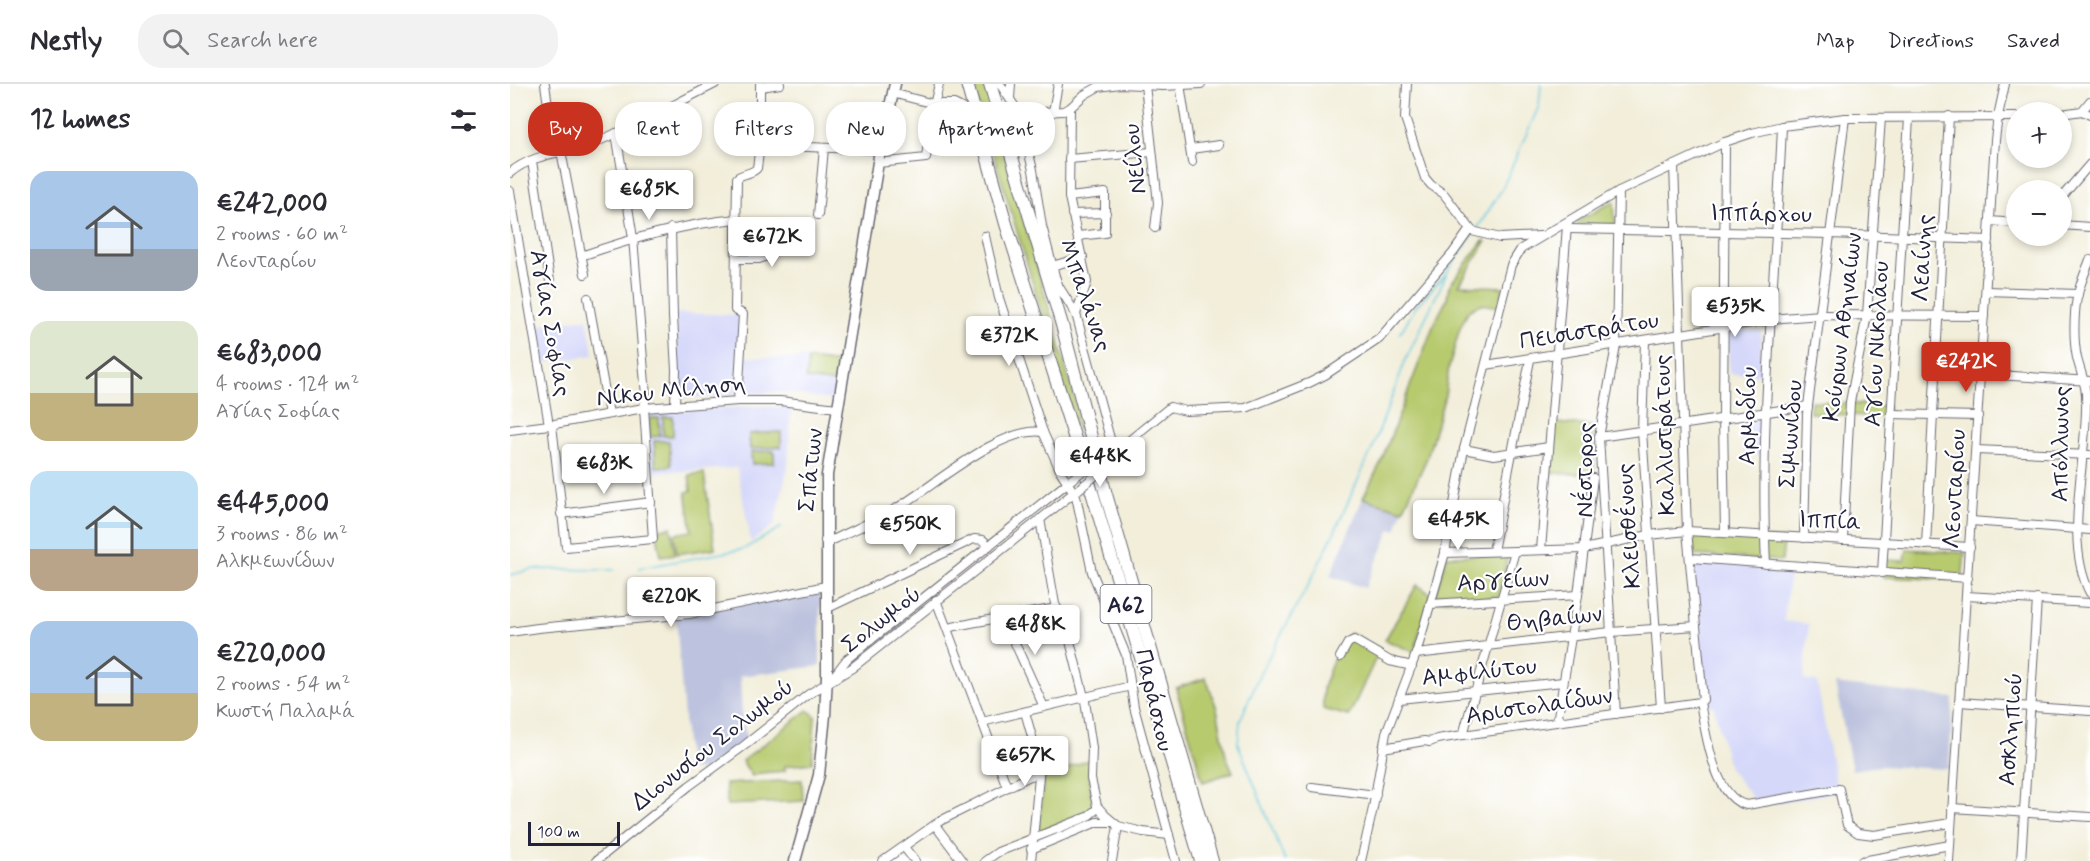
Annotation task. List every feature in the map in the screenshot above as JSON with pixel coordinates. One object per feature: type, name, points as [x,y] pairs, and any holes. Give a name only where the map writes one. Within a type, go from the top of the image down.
[{"type":"highway","name":"Α62","points":[[965,84],[1016,257],[1104,530],[1201,861]]},
{"type":"highway","name":"Α62","points":[[990,84],[1062,325],[1105,491],[1212,861]]},
{"type":"main road","name":"Σπάτων","points":[[795,861],[819,775],[828,682],[825,542],[827,475],[879,156]]},
{"type":"street","points":[[544,84],[547,102]]},
{"type":"street","points":[[679,102],[715,84]]},
{"type":"street","points":[[760,102],[760,85],[780,84]]},
{"type":"street","points":[[934,102],[939,84]]},
{"type":"street","name":"Μπαλάνας","points":[[1000,84],[1012,102]]},
{"type":"street","points":[[1010,98],[1011,84]]},
{"type":"street","points":[[1055,102],[1058,84]]},
{"type":"street","points":[[1055,112],[1070,108],[1098,85],[1201,84]]},
{"type":"street","points":[[1407,84],[1405,118],[1421,171],[1431,185],[1444,194],[1471,230],[1500,238],[1541,236]]},
{"type":"street","name":"Λεονταρίου","points":[[1949,861],[1990,221],[1998,116],[2005,84]]},
{"type":"street","name":"Νείλου","points":[[1144,85],[1158,202],[1155,228]]},
{"type":"street","points":[[1181,85],[1192,162]]},
{"type":"street","points":[[893,88],[929,102]]},
{"type":"street","points":[[2082,111],[2090,101]]},
{"type":"street","points":[[1070,108],[1069,197],[1087,282],[1076,314]]},
{"type":"street","points":[[2072,112],[2082,111],[2090,115]]},
{"type":"street","name":"Λεαίνης","points":[[1926,545],[1949,116]]},
{"type":"street","points":[[1361,861],[1376,795],[1386,733],[1416,654],[1445,553],[1464,449],[1512,265],[1521,249],[1541,236],[1567,226],[1619,191],[1674,165],[1725,142],[1782,126],[1845,118],[2006,116]]},
{"type":"street","name":"Σιμωνίδου","points":[[1804,538],[1808,406],[1845,118]]},
{"type":"street","name":"Κούρων Αθηναίων","points":[[1843,540],[1851,402],[1867,315],[1881,118]]},
{"type":"street","name":"Αγίου Νικολάου","points":[[1882,573],[1909,118]]},
{"type":"street","name":"Αρμοδίου","points":[[1766,564],[1765,412],[1782,126]]},
{"type":"street","points":[[1725,142],[1723,327],[1725,533]]},
{"type":"street","points":[[1191,148],[1218,145]]},
{"type":"street","points":[[814,148],[824,148],[818,215]]},
{"type":"street","points":[[1069,159],[1152,152]]},
{"type":"street","points":[[510,172],[517,166],[545,156]]},
{"type":"street","points":[[562,156],[585,274]]},
{"type":"street","points":[[561,514],[651,502],[644,408],[646,396],[633,238],[620,156]]},
{"type":"street","points":[[738,401],[743,314],[735,310],[737,178],[755,171],[759,156]]},
{"type":"street","points":[[878,163],[926,158],[926,156]]},
{"type":"street","name":"Μπαλάνας","points":[[1030,156],[1042,226],[1052,266],[1059,287],[1076,314],[1114,453]]},
{"type":"street","points":[[532,160],[550,281]]},
{"type":"street","points":[[2072,185],[2090,164]]},
{"type":"street","name":"Καλλιστράτους","points":[[1674,165],[1688,531],[1703,700],[1700,702],[1707,740],[1723,785],[1736,802],[1747,805],[1839,789],[1847,825],[1858,833],[1874,835],[1951,823]]},
{"type":"street","name":"Αγίας Σοφίας","points":[[510,191],[551,425],[566,547],[653,539],[651,502]]},
{"type":"street","name":"Νέστορος","points":[[1616,714],[1599,437],[1616,346],[1619,191]]},
{"type":"street","points":[[1069,197],[1105,193],[1105,233],[1078,236]]},
{"type":"street","points":[[1072,214],[1106,213]]},
{"type":"street","points":[[581,255],[671,228],[700,222],[737,219]]},
{"type":"street","points":[[1990,221],[2006,222]]},
{"type":"street","points":[[1541,550],[1567,226]]},
{"type":"street","name":"Ιππάρχου","points":[[1567,226],[1618,230],[1724,231],[1989,240]]},
{"type":"street","points":[[2072,226],[2090,227]]},
{"type":"street","points":[[671,228],[676,370],[675,406]]},
{"type":"street","points":[[1114,453],[1170,407],[1186,411],[1246,408],[1309,384],[1325,375],[1379,339],[1471,230]]},
{"type":"street","points":[[737,259],[764,258],[768,252],[768,233]]},
{"type":"street","name":"Παράσχου","points":[[985,236],[999,298],[1043,432],[1061,472],[1076,491],[1089,561],[1096,584],[1123,646],[1134,707],[1176,861]]},
{"type":"street","points":[[1052,266],[1083,257]]},
{"type":"street","name":"Απόλλωνος","points":[[2090,260],[2078,294],[2074,336],[2077,358],[2087,381],[2086,455],[2077,529],[2079,562],[2090,593]]},
{"type":"street","points":[[1986,291],[2078,294]]},
{"type":"street","points":[[588,298],[609,414]]},
{"type":"street","name":"Πεισιστράτου","points":[[1486,365],[1530,360],[1770,320],[1821,315],[1984,316]]},
{"type":"street","name":"Κλεισθένους","points":[[1645,341],[1642,431],[1661,708]]},
{"type":"street","points":[[1493,551],[1530,360]]},
{"type":"street","points":[[1980,374],[2087,381]]},
{"type":"street","name":"Νίκου Μίληση","points":[[510,430],[644,408],[738,401],[780,400],[837,408]]},
{"type":"street","points":[[1599,437],[1808,406]]},
{"type":"street","points":[[1891,414],[1978,416]]},
{"type":"street","points":[[825,542],[898,507],[978,453],[1023,433],[1033,430],[1043,432]]},
{"type":"street","points":[[1464,449],[1494,455],[1549,447]]},
{"type":"street","points":[[1976,450],[2086,455]]},
{"type":"street","name":"Σολωμού","points":[[1109,452],[1114,453],[1113,461],[1076,491],[852,668],[828,682],[848,659],[1070,481],[1109,452]]},
{"type":"street","name":"Νέστορος","points":[[1557,722],[1578,595],[1593,478]]},
{"type":"street","points":[[1040,519],[1057,608],[1064,619],[1071,641],[1084,697],[1092,748],[1091,783],[1097,822]]},
{"type":"street","points":[[1971,521],[2090,530]]},
{"type":"street","name":"Ιππία","points":[[1445,553],[1584,549],[1649,535],[1688,531],[1970,548]]},
{"type":"street","points":[[826,609],[974,539],[983,540],[989,546]]},
{"type":"street","points":[[1462,735],[1515,551]]},
{"type":"street","points":[[1690,558],[1968,578]]},
{"type":"street","points":[[510,632],[701,612],[826,585]]},
{"type":"street","name":"Αργείων","points":[[1430,604],[1578,595]]},
{"type":"street","points":[[1966,596],[2090,603]]},
{"type":"street","name":"Ασκληπιού","points":[[2021,861],[2037,599]]},
{"type":"street","points":[[936,600],[1007,788]]},
{"type":"street","points":[[947,628],[1057,608]]},
{"type":"street","points":[[1003,617],[1044,707]]},
{"type":"street","name":"Θηβαίων","points":[[1416,654],[1611,632],[1696,626]]},
{"type":"street","points":[[1340,657],[1348,643],[1354,640],[1390,661],[1412,666]]},
{"type":"street","name":"Διονυσίου Σολωμού","points":[[596,861],[808,694],[828,682]]},
{"type":"street","name":"Αμφιλύτου","points":[[1399,699],[1563,682]]},
{"type":"street","points":[[982,722],[1131,686]]},
{"type":"street","name":"Αριστολαίδων","points":[[1383,748],[1700,702]]},
{"type":"street","points":[[1959,702],[2090,711]]},
{"type":"street","points":[[1025,712],[1040,762],[1031,861]]},
{"type":"street","points":[[883,861],[935,825],[1030,776],[1040,774]]},
{"type":"street","points":[[1312,787],[1376,795]]},
{"type":"street","points":[[1952,808],[2090,817]]},
{"type":"street","points":[[1095,811],[1115,824]]},
{"type":"street","points":[[985,861],[998,852],[1095,811]]},
{"type":"street","points":[[1031,849],[1097,822],[1169,835]]},
{"type":"street","points":[[1112,861],[1115,824]]},
{"type":"street","points":[[935,825],[962,861]]},
{"type":"street","points":[[1862,861],[1950,845]]},
{"type":"street","points":[[903,847],[915,861]]},
{"type":"shaded area","points":[[676,313],[741,315],[737,395],[679,398]]},
{"type":"shaded area","points":[[587,318],[594,355],[542,363],[536,326]]},
{"type":"shaded area","points":[[1728,330],[1761,330],[1761,374],[1729,374]]},
{"type":"shaded area","points":[[746,357],[799,359],[800,357],[841,363],[836,401],[783,392],[745,394]]},
{"type":"shaded area","points":[[761,406],[791,408],[788,467],[774,525],[751,542],[737,468],[652,473],[647,413]]},
{"type":"shaded area","points":[[1763,413],[1764,455],[1744,454],[1741,418]]},
{"type":"shaded area","points":[[1363,498],[1403,510],[1396,530],[1391,529],[1365,588],[1330,576]]},
{"type":"shaded area","points":[[1692,561],[1790,570],[1784,621],[1809,624],[1804,680],[1817,682],[1837,792],[1756,807],[1752,797],[1729,768],[1714,707],[1704,701]]},
{"type":"shaded area","points":[[820,590],[820,666],[740,676],[742,717],[747,739],[703,770],[688,769],[676,617]]},
{"type":"shaded area","points":[[1835,684],[1953,698],[1949,769],[1880,766],[1852,770]]},
{"type":"green space","points":[[972,84],[985,84],[990,102],[977,102]]},
{"type":"green space","points":[[994,156],[1005,156],[1209,861]]},
{"type":"green space","points":[[1614,201],[1615,225],[1577,224],[1576,222]]},
{"type":"green space","points":[[1483,241],[1486,242],[1459,285],[1503,287],[1500,307],[1480,304],[1468,311],[1460,328],[1449,367],[1445,395],[1427,458],[1403,510],[1363,498],[1381,462],[1434,324],[1447,299],[1449,286]]},
{"type":"green space","points":[[808,359],[840,363],[837,383],[806,379]]},
{"type":"green space","points":[[1811,401],[1888,406],[1887,417],[1810,413]]},
{"type":"green space","points":[[663,417],[673,417],[673,436],[663,436]]},
{"type":"green space","points":[[649,418],[659,418],[660,436],[650,437]]},
{"type":"green space","points":[[1555,423],[1593,426],[1595,475],[1551,473]]},
{"type":"green space","points":[[781,432],[781,447],[750,449],[749,434]]},
{"type":"green space","points":[[654,441],[669,441],[671,466],[656,467]]},
{"type":"green space","points":[[774,451],[774,463],[752,464],[751,452]]},
{"type":"green space","points":[[704,473],[715,548],[677,554],[674,534],[692,531],[686,492],[691,491],[689,475]]},
{"type":"green space","points":[[671,527],[675,554],[661,556],[656,530]]},
{"type":"green space","points":[[1692,534],[1784,539],[1782,561],[1694,555]]},
{"type":"green space","points":[[1907,549],[1965,553],[1962,580],[1884,577],[1885,560],[1905,561]]},
{"type":"green space","points":[[1508,554],[1499,597],[1433,601],[1447,556]]},
{"type":"green space","points":[[1417,585],[1431,594],[1414,652],[1385,640]]},
{"type":"green space","points":[[1350,633],[1380,649],[1349,716],[1323,709],[1323,688],[1333,660],[1336,659]]},
{"type":"green space","points":[[1206,678],[1217,709],[1226,756],[1233,772],[1203,782],[1176,688]]},
{"type":"green space","points":[[808,710],[815,716],[812,763],[785,766],[785,771],[752,776],[742,761]]},
{"type":"green space","points":[[1088,760],[1093,810],[1038,834],[1044,778]]},
{"type":"green space","points":[[802,780],[803,801],[727,805],[725,784]]},
{"type":"waterway","points":[[1477,229],[1502,189],[1539,106],[1541,84]]},
{"type":"waterway","points":[[1285,861],[1238,744],[1240,721],[1260,673],[1334,533],[1373,447],[1406,359],[1448,271],[1472,235]]},
{"type":"waterway","points":[[1400,333],[1417,305],[1445,275]]},
{"type":"waterway","points":[[639,568],[744,549],[782,527]]},
{"type":"waterway","points":[[510,575],[533,569],[614,570]]}]
